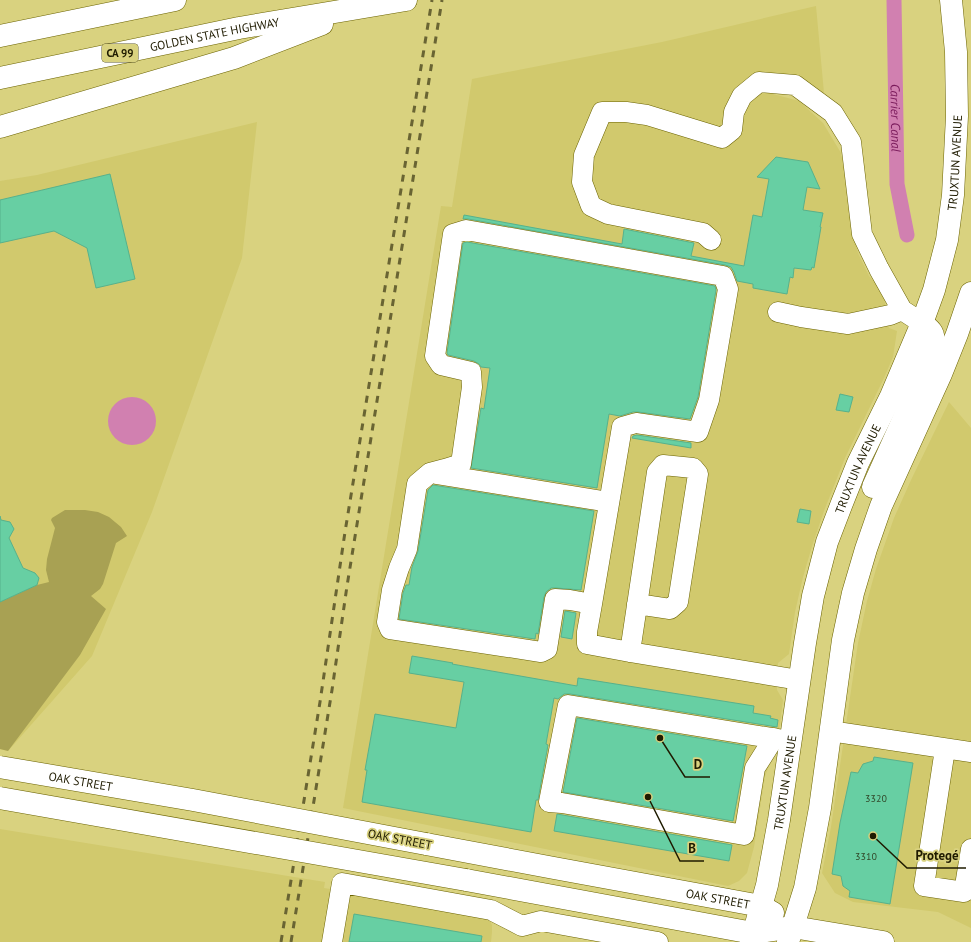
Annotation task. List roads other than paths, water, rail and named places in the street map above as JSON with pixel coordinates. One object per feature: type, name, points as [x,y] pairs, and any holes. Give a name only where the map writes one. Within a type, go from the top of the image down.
[{"type":"main road","points":[[0,36],[175,0]]},
{"type":"main road","name":"GOLDEN STATE HIGHWAY","points":[[0,78],[239,28],[406,0]]},
{"type":"main road","name":"TRUXTUN AVENUE","points":[[752,938],[766,885],[779,820],[782,739],[799,680],[813,596],[827,542],[858,463],[891,396],[922,323],[934,290],[947,240],[953,195],[957,116],[956,52],[951,0]]},
{"type":"main road","points":[[0,127],[234,58],[366,7]]},
{"type":"main road","points":[[791,935],[805,888],[820,808],[843,640],[853,593],[881,506],[941,374],[971,293]]},
{"type":"main road","points":[[853,593],[855,538],[866,503],[916,391],[934,345],[932,331],[922,323]]},
{"type":"main road","name":"OAK STREET","points":[[0,767],[266,813],[761,906],[791,935]]},
{"type":"main road","name":"OAK STREET","points":[[0,798],[550,896],[752,938],[791,935],[870,941]]},
{"type":"lane","points":[[711,240],[704,233],[608,214],[591,206],[582,182],[584,155],[602,112],[626,112],[647,115],[722,138],[732,130],[734,112],[742,96],[759,82],[795,85],[833,113],[851,142],[862,234],[879,269],[902,310],[922,323]]},
{"type":"lane","points":[[592,604],[555,599],[547,649],[541,652],[390,629],[387,622],[392,590],[407,549],[417,484],[430,473],[461,464],[472,387],[471,372],[441,365],[435,356],[453,234],[466,230],[723,276],[728,289],[709,400],[698,432],[636,422],[622,427],[592,604],[587,632],[587,644],[799,680]]},
{"type":"lane","points":[[778,312],[848,324],[890,315],[902,310]]},
{"type":"lane","points":[[630,652],[657,472],[663,465],[693,468],[698,474],[678,602],[670,609],[638,604]]},
{"type":"lane","points":[[430,473],[609,502]]},
{"type":"lane","points":[[568,705],[782,739],[755,768],[744,835],[549,802],[568,705]]},
{"type":"lane","points":[[830,731],[971,752]]},
{"type":"lane","points":[[945,748],[924,886],[968,893],[971,849]]},
{"type":"lane","points":[[332,942],[342,883],[491,910],[521,934],[541,921],[634,940],[658,942]]},
{"type":"waterway","name":"Carrier Canal","points":[[894,0],[897,184],[907,235]]},
{"type":"railway","points":[[281,942],[320,702],[345,532],[432,0]]},
{"type":"railway","points":[[291,942],[442,0]]},
{"type":"place","name":"D","points":[[660,738]]},
{"type":"place","name":"B","points":[[648,797]]},
{"type":"place","name":"Protegé","points":[[873,836]]}]
